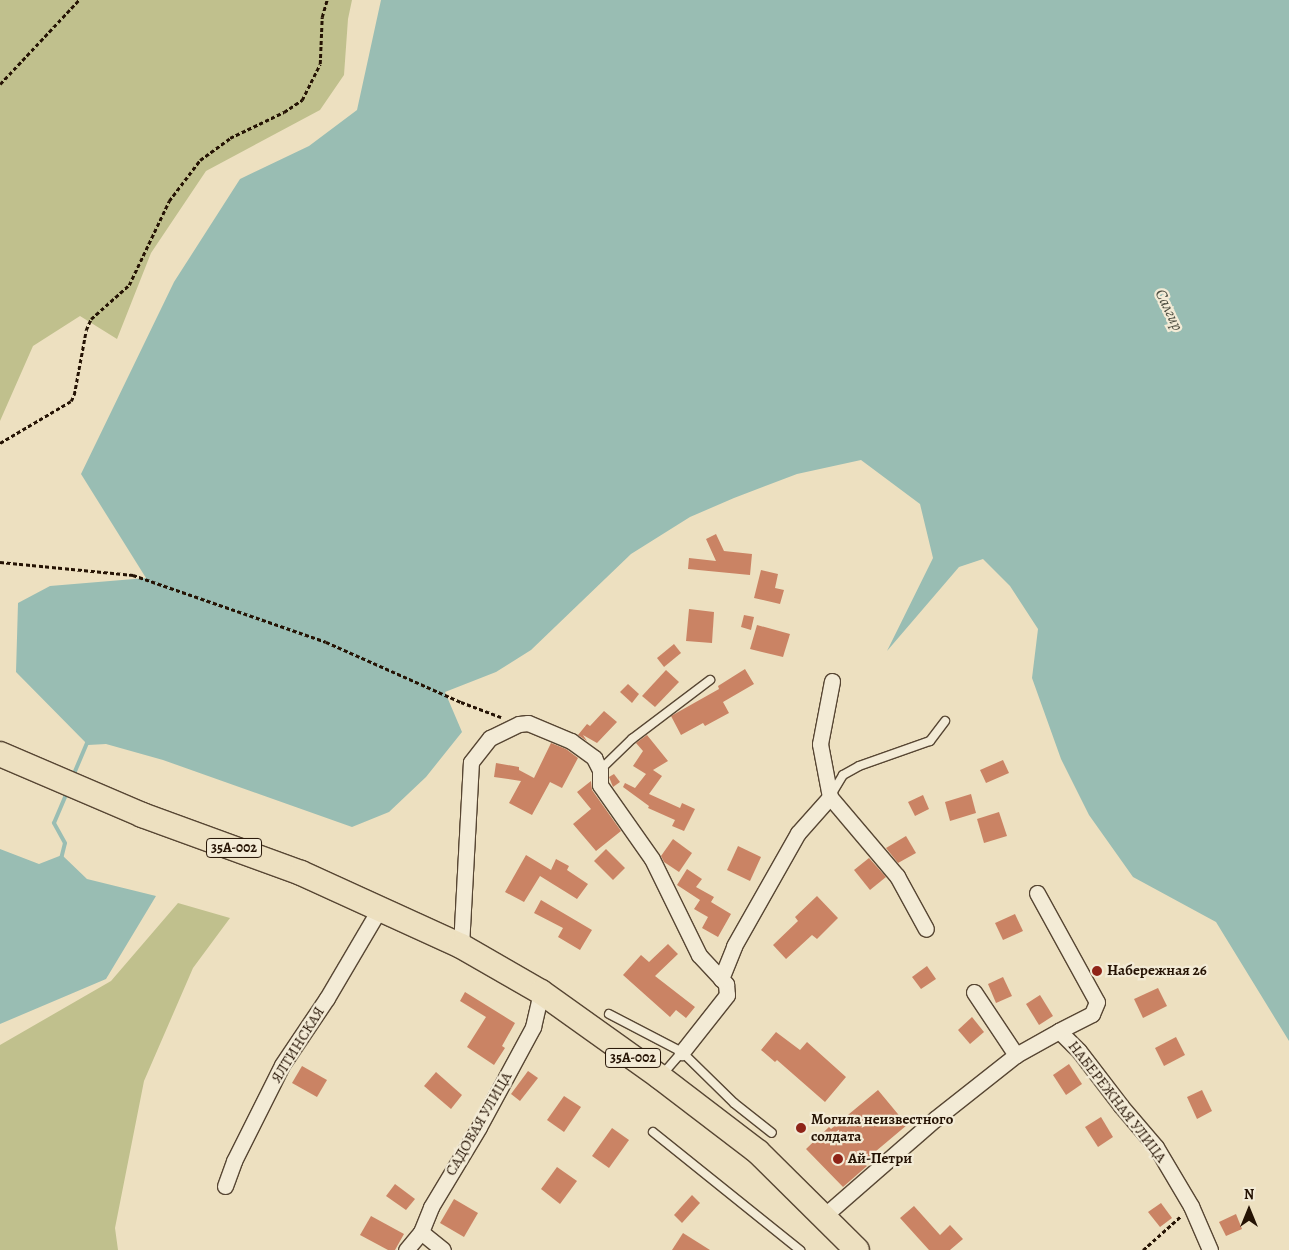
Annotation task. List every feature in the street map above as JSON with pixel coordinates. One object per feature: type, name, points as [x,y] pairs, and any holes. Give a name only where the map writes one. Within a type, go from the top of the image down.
[{"type":"main road","name":"35А-002","points":[[0,754],[142,815],[301,873],[461,946],[541,992],[758,1152],[857,1250]]},
{"type":"street","points":[[832,681],[820,744],[830,797],[897,876],[926,929]]},
{"type":"street","points":[[461,946],[470,762],[490,738],[519,724],[528,723],[570,741],[594,758],[600,770],[600,785],[652,859],[699,955],[726,984],[727,995],[682,1052]]},
{"type":"street","points":[[721,978],[734,946],[798,833],[830,797]]},
{"type":"street","name":"НАБЕРЕЖНАЯ УЛИЦА","points":[[1036,893],[1097,1002],[1092,1014],[1059,1031],[1079,1051],[1121,1106],[1156,1147],[1191,1206],[1210,1250]]},
{"type":"street","name":"ЯЛТИНСКАЯ","points":[[225,1186],[234,1161],[282,1065],[327,998],[380,908]]},
{"type":"street","name":"САДОВАЯ УЛИЦА","points":[[406,1250],[421,1232],[431,1207],[479,1127],[533,1027],[541,992]]},
{"type":"street","points":[[974,992],[1016,1055]]},
{"type":"street","points":[[824,1216],[935,1119],[1016,1055],[1059,1031]]},
{"type":"street","points":[[421,1232],[443,1250]]},
{"type":"lane","points":[[600,770],[632,739],[710,680]]},
{"type":"lane","points":[[830,797],[843,775],[859,766],[930,741],[945,721]]},
{"type":"lane","points":[[609,1014],[682,1052],[734,1103],[772,1133]]},
{"type":"lane","points":[[660,1078],[682,1052]]},
{"type":"lane","points":[[653,1132],[800,1250]]},
{"type":"path","points":[[0,84],[79,0]]},
{"type":"path","points":[[0,443],[71,401],[74,395],[86,330],[91,319],[129,285],[169,201],[200,160],[230,138],[284,112],[302,100],[320,64],[322,17],[327,0]]},
{"type":"path","points":[[0,562],[133,575],[326,642],[461,702],[519,724]]},
{"type":"path","points":[[1143,1250],[1191,1206]]},
{"type":"green space","points":[[0,0],[352,0],[348,19],[344,75],[320,110],[206,171],[151,253],[117,339],[80,316],[33,346],[0,421]]},
{"type":"green space","points":[[178,903],[230,918],[193,968],[144,1081],[115,1228],[118,1250],[0,1250],[0,1045],[111,981]]},
{"type":"water","name":"Салгир","points":[[381,0],[1289,0],[1289,1041],[1216,922],[1133,877],[1089,815],[1061,759],[1032,678],[1038,629],[1010,586],[983,559],[959,567],[887,651],[933,558],[920,504],[861,460],[797,474],[734,498],[690,517],[631,554],[531,650],[496,672],[445,692],[462,732],[426,777],[389,812],[352,827],[163,760],[106,744],[88,745],[16,672],[18,603],[50,586],[146,578],[81,474],[174,282],[240,179],[309,146],[357,110]]},
{"type":"water","points":[[0,849],[39,864],[62,855],[87,879],[156,896],[106,979],[0,1024]]},
{"type":"building","points":[[716,534],[724,551],[752,554],[750,575],[688,569],[689,558],[716,561],[706,539]]},
{"type":"building","points":[[761,570],[778,574],[775,588],[784,590],[780,604],[754,598]]},
{"type":"building","points":[[689,609],[714,612],[712,643],[686,641]]},
{"type":"building","points":[[744,615],[754,617],[751,630],[741,627]]},
{"type":"building","points":[[757,625],[790,634],[783,657],[750,649]]},
{"type":"building","points":[[674,644],[681,653],[664,667],[657,658]]},
{"type":"building","points":[[745,669],[754,684],[723,702],[729,713],[705,726],[703,723],[681,735],[671,716],[719,689],[718,686]]},
{"type":"building","points":[[666,670],[679,682],[655,707],[642,696]]},
{"type":"building","points":[[628,684],[639,694],[632,703],[620,692]]},
{"type":"building","points":[[604,711],[617,722],[597,743],[583,735],[587,741],[578,735],[587,724],[590,726]]},
{"type":"building","points":[[647,735],[668,761],[653,770],[662,776],[649,794],[680,808],[682,803],[695,809],[684,831],[672,826],[675,820],[648,808],[649,806],[623,787],[625,783],[635,788],[646,774],[633,766],[643,751],[636,743]]},
{"type":"building","points":[[551,743],[566,749],[578,758],[562,788],[550,782],[532,815],[509,803],[521,781],[494,777],[496,763],[519,767],[519,770],[534,778]]},
{"type":"building","points":[[1003,760],[1009,773],[986,783],[980,770]]},
{"type":"building","points":[[614,774],[620,782],[613,787],[609,777]]},
{"type":"building","points":[[591,781],[592,790],[621,831],[596,851],[573,824],[591,809],[577,792]]},
{"type":"building","points":[[971,794],[976,813],[950,821],[945,802]]},
{"type":"building","points":[[923,795],[929,809],[915,816],[908,802]]},
{"type":"building","points":[[999,812],[1007,836],[984,843],[977,819]]},
{"type":"building","points":[[906,836],[916,853],[898,863],[886,848]]},
{"type":"building","points":[[673,839],[692,853],[679,872],[664,862],[661,856]]},
{"type":"building","points":[[738,846],[761,857],[750,881],[727,870]]},
{"type":"building","points":[[606,849],[625,868],[613,880],[594,861]]},
{"type":"building","points":[[526,855],[551,870],[556,859],[569,866],[567,870],[588,884],[577,899],[540,876],[524,902],[505,892]]},
{"type":"building","points":[[869,858],[886,877],[870,890],[854,870]]},
{"type":"building","points":[[687,869],[702,879],[696,887],[714,897],[711,902],[731,914],[718,937],[702,928],[708,917],[694,909],[700,900],[677,885]]},
{"type":"building","points":[[817,896],[838,918],[817,939],[812,935],[786,959],[773,945],[798,921],[795,917]]},
{"type":"building","points":[[541,900],[592,930],[580,950],[558,937],[563,928],[534,913]]},
{"type":"building","points":[[1015,914],[1023,931],[1003,940],[995,923]]},
{"type":"building","points":[[668,944],[678,954],[655,976],[695,1007],[686,1018],[676,1010],[670,1017],[623,975],[641,955],[649,962]]},
{"type":"building","points":[[927,966],[936,979],[921,989],[912,977]]},
{"type":"building","points":[[1003,977],[1012,996],[996,1003],[988,984]]},
{"type":"building","points":[[1158,988],[1167,1006],[1143,1018],[1134,999]]},
{"type":"building","points":[[465,992],[515,1023],[502,1046],[505,1048],[494,1065],[467,1047],[486,1017],[460,1001]]},
{"type":"building","points":[[1040,995],[1053,1016],[1039,1025],[1026,1004]]},
{"type":"building","points":[[972,1017],[984,1032],[970,1044],[958,1030]]},
{"type":"building","points":[[776,1032],[800,1050],[807,1042],[846,1077],[825,1102],[777,1060],[775,1062],[761,1050]]},
{"type":"building","points":[[1176,1037],[1185,1055],[1164,1066],[1155,1048]]},
{"type":"building","points":[[1069,1064],[1082,1084],[1066,1095],[1053,1075]]},
{"type":"building","points":[[302,1066],[327,1080],[317,1097],[292,1083]]},
{"type":"building","points":[[528,1071],[538,1078],[520,1101],[511,1094]]},
{"type":"building","points":[[436,1072],[462,1095],[451,1109],[424,1086]]},
{"type":"building","points":[[878,1090],[907,1125],[863,1162],[867,1166],[843,1187],[806,1149],[829,1127],[831,1129]]},
{"type":"building","points":[[1202,1090],[1212,1111],[1197,1119],[1187,1097]]},
{"type":"building","points":[[564,1096],[581,1107],[564,1132],[547,1120]]},
{"type":"building","points":[[1101,1117],[1113,1137],[1098,1147],[1085,1127]]},
{"type":"building","points":[[612,1128],[629,1140],[609,1168],[592,1156]]},
{"type":"building","points":[[557,1167],[577,1181],[560,1204],[541,1189]]},
{"type":"building","points":[[395,1184],[415,1199],[406,1210],[386,1196]]},
{"type":"building","points":[[692,1195],[700,1203],[682,1223],[674,1215]]},
{"type":"building","points":[[454,1199],[478,1213],[464,1237],[440,1223]]},
{"type":"building","points":[[1161,1203],[1172,1218],[1160,1227],[1148,1212]]},
{"type":"building","points":[[914,1206],[940,1235],[950,1225],[963,1239],[950,1250],[929,1250],[900,1218]]},
{"type":"building","points":[[1236,1214],[1242,1229],[1226,1236],[1219,1222]]},
{"type":"building","points":[[371,1216],[404,1234],[395,1250],[388,1250],[360,1235]]},
{"type":"building","points":[[683,1233],[710,1250],[672,1250]]},
{"type":"waterway","points":[[73,776],[88,741]]},
{"type":"waterway","points":[[61,859],[65,843],[54,823],[67,792]]},
{"type":"place","name":"Набережная 26","points":[[1097,971]]},
{"type":"place","name":"Могила неизвестного солдата","points":[[801,1128]]},
{"type":"place","name":"Ай-Петри","points":[[838,1159]]}]
